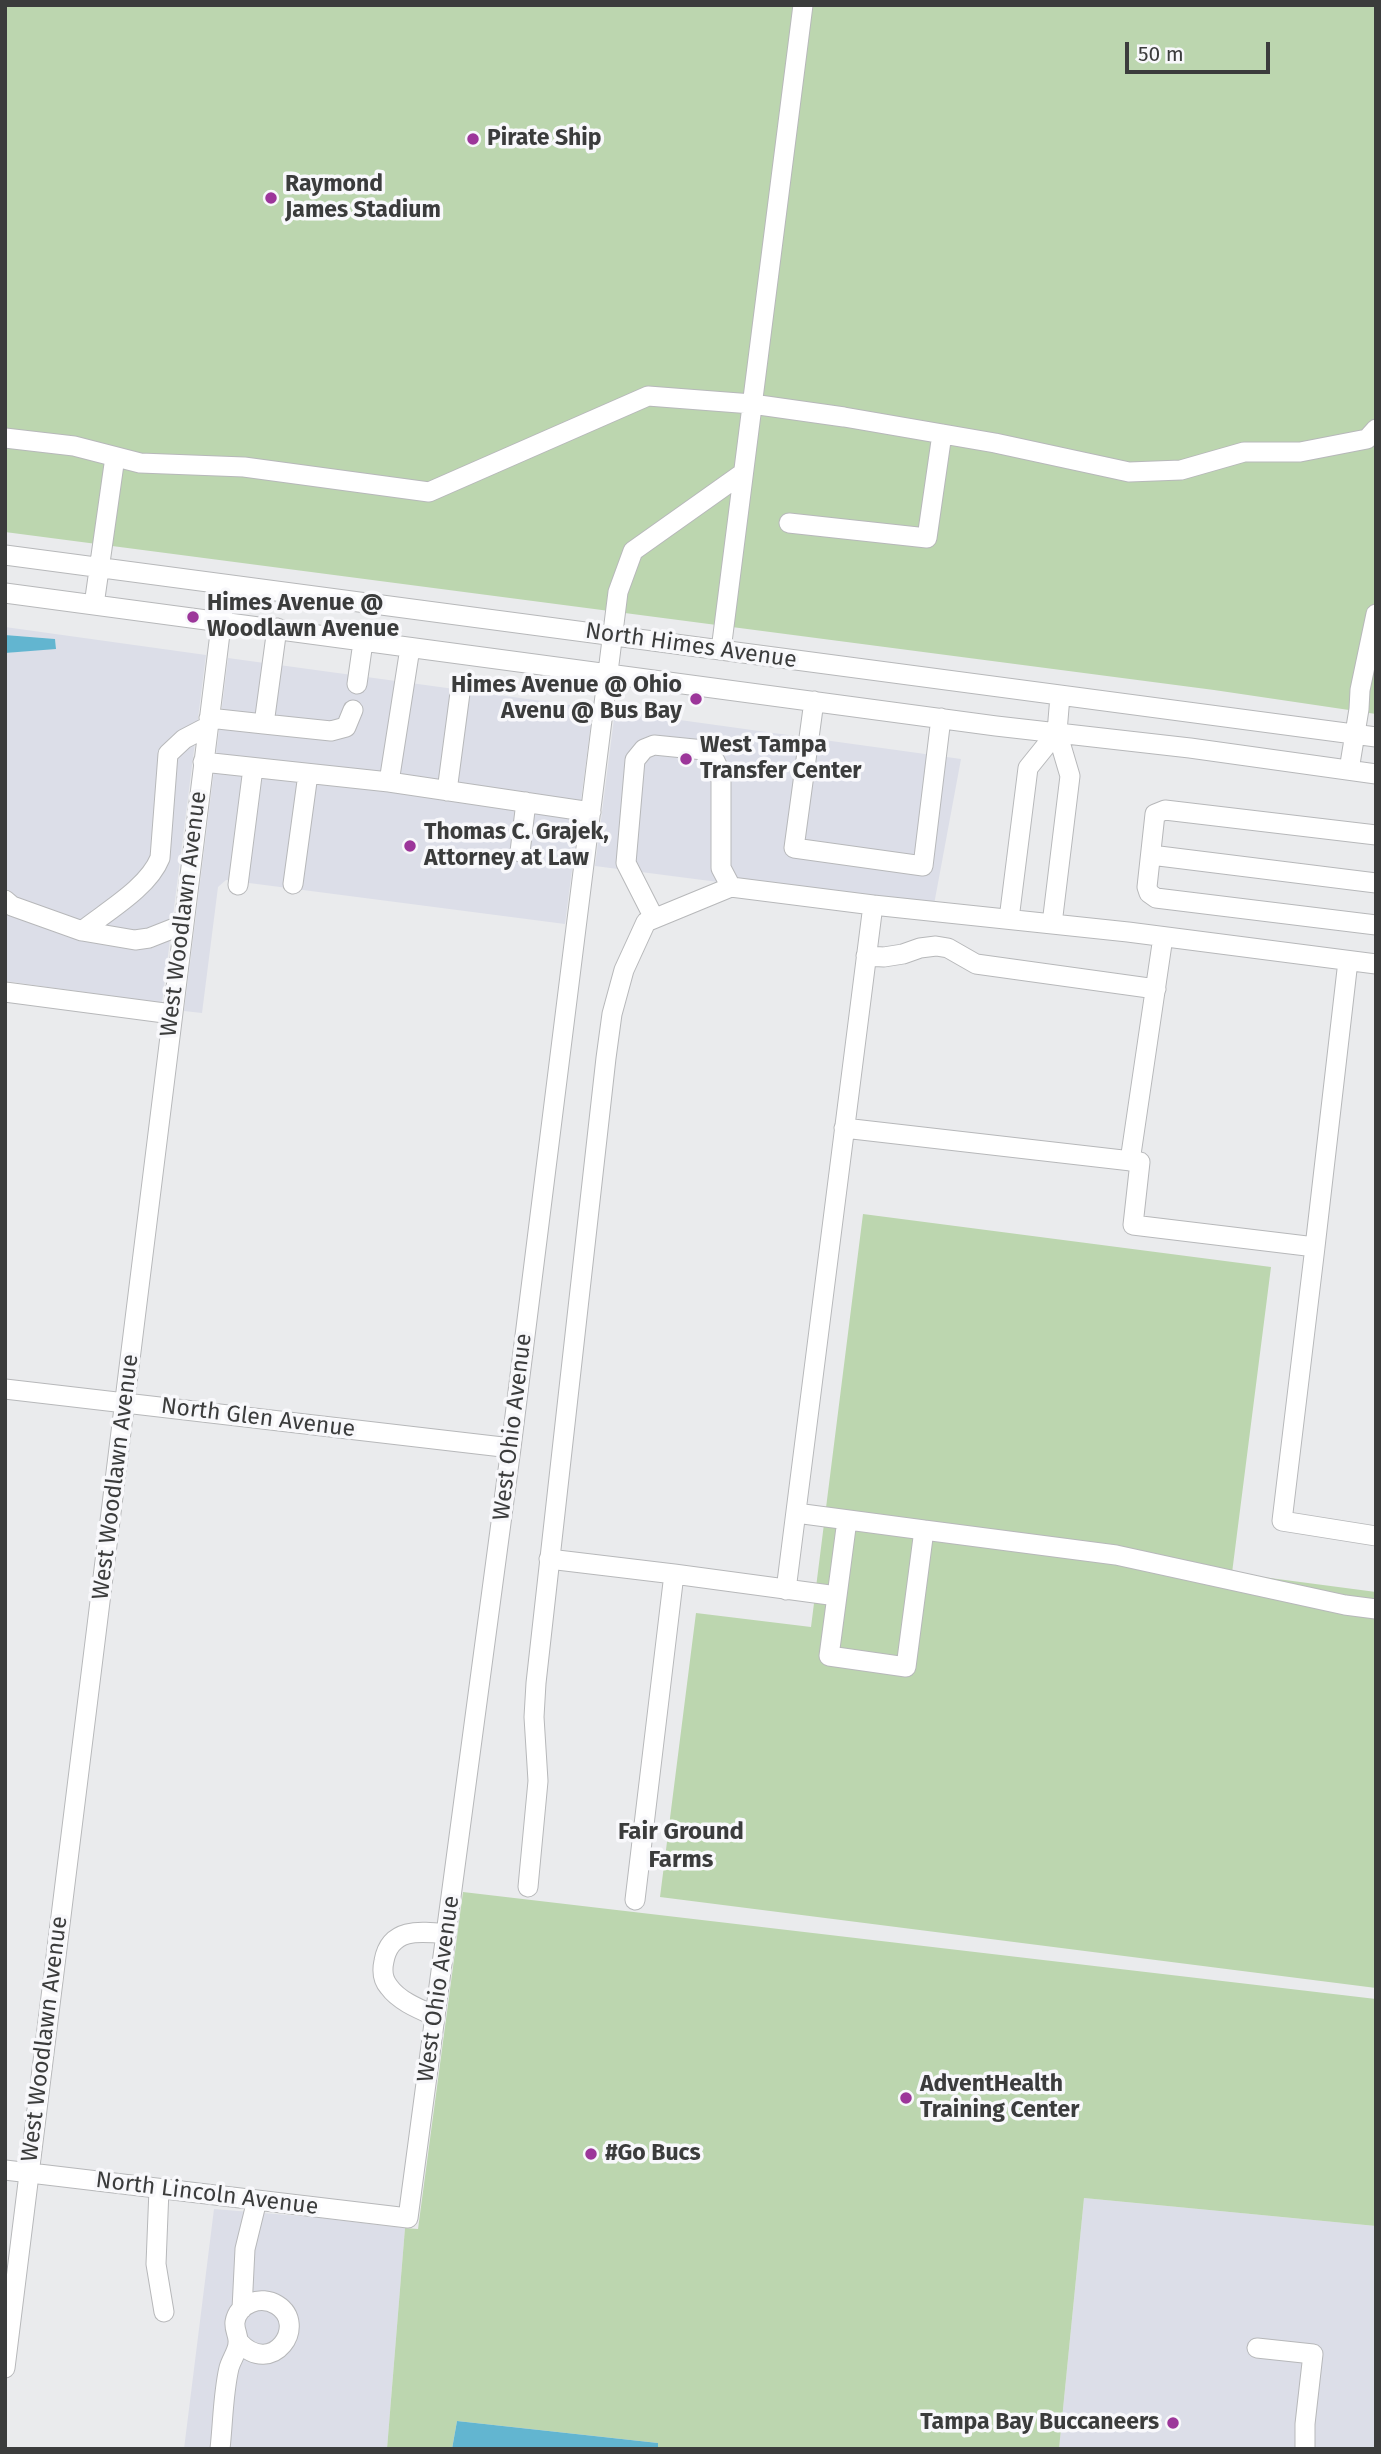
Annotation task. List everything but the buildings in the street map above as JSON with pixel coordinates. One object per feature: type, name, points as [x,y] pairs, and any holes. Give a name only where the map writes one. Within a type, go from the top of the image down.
[{"type":"street","points":[[721,650],[803,5]]},
{"type":"street","points":[[5,438],[74,446],[140,463],[244,467],[429,492],[648,396],[752,404],[942,434],[1129,472],[1181,470],[1244,452],[1300,452],[1367,439],[1376,429]]},
{"type":"street","points":[[789,523],[927,538],[942,434]]},
{"type":"street","points":[[94,605],[115,457]]},
{"type":"street","name":"West Ohio Avenue","points":[[408,2218],[511,1448],[618,592],[633,551],[743,473]]},
{"type":"street","name":"North Himes Avenue","points":[[5,555],[1376,737]]},
{"type":"street","name":"West Woodlawn Avenue","points":[[5,2368],[226,585]]},
{"type":"street","name":"North Himes Avenue","points":[[5,593],[1376,774]]},
{"type":"street","points":[[1349,770],[1360,690],[1376,614]]},
{"type":"street","points":[[264,724],[277,628]]},
{"type":"street","points":[[357,684],[363,642]]},
{"type":"street","points":[[389,782],[410,648]]},
{"type":"street","points":[[447,791],[460,693]]},
{"type":"street","points":[[1052,924],[1070,776],[1057,732],[1060,696]]},
{"type":"street","points":[[814,701],[794,848],[923,866],[942,718]]},
{"type":"street","points":[[82,931],[146,881],[156,868],[160,858],[168,754],[184,739],[208,722],[331,731],[346,727],[353,710]]},
{"type":"street","points":[[1009,919],[1028,768],[1057,732]]},
{"type":"street","points":[[654,918],[626,863],[635,760],[644,749],[654,745],[704,750],[715,761],[721,774],[721,867],[731,887]]},
{"type":"street","points":[[203,762],[389,782],[591,812]]},
{"type":"street","points":[[238,885],[253,768]]},
{"type":"street","points":[[293,884],[308,774]]},
{"type":"street","points":[[520,852],[526,802]]},
{"type":"street","points":[[1376,835],[1158,811],[1155,814],[1147,887],[1149,893],[1156,898],[1376,925]]},
{"type":"street","points":[[1151,855],[1376,883]]},
{"type":"street","points":[[528,1887],[538,1781],[535,1689],[612,1014],[624,970],[646,922],[731,887],[1376,964]]},
{"type":"street","points":[[5,900],[12,906],[82,931],[135,940],[149,938],[182,925]]},
{"type":"street","points":[[786,1590],[873,905]]},
{"type":"street","points":[[1130,1161],[1163,937]]},
{"type":"street","points":[[866,957],[904,954],[936,946],[948,948],[976,964],[1156,989]]},
{"type":"street","points":[[1348,961],[1282,1521],[1376,1536]]},
{"type":"street","points":[[5,992],[172,1014]]},
{"type":"street","points":[[844,1128],[1140,1163],[1133,1226],[1315,1247]]},
{"type":"street","name":"North Glen Avenue","points":[[5,1389],[511,1448]]},
{"type":"street","points":[[796,1513],[1116,1555],[1345,1605],[1376,1609]]},
{"type":"street","points":[[847,1520],[829,1656],[906,1667],[924,1530]]},
{"type":"street","points":[[549,1559],[836,1597]]},
{"type":"street","points":[[635,1900],[674,1574]]},
{"type":"street","points":[[435,2017],[411,2006],[389,1987],[382,1971],[386,1949],[399,1936],[426,1931],[446,1934]]},
{"type":"street","name":"North Lincoln Avenue","points":[[5,2171],[408,2218]]},
{"type":"street","points":[[159,2189],[156,2264],[164,2312]]},
{"type":"street","points":[[242,2309],[257,2300],[274,2302],[286,2315],[289,2323],[286,2341],[279,2348],[262,2355],[253,2354],[239,2342],[234,2324],[242,2309],[245,2249],[257,2200]]},
{"type":"street","points":[[220,2449],[229,2368],[239,2342]]},
{"type":"street","points":[[1257,2348],[1313,2354],[1305,2449]]},
{"type":"shaded area","points":[[5,627],[206,655],[162,1003],[5,981],[5,653],[56,648],[55,639],[5,635]]},
{"type":"shaded area","points":[[228,658],[593,708],[565,924],[226,880],[218,887],[202,1013],[184,1011]]},
{"type":"shaded area","points":[[615,711],[961,759],[933,910],[595,866]]},
{"type":"shaded area","points":[[1084,2198],[1376,2226],[1376,2449],[1059,2449]]},
{"type":"shaded area","points":[[214,2209],[405,2228],[387,2449],[184,2449]]},
{"type":"green space","points":[[5,5],[1376,5],[1376,714],[1214,690],[5,532]]},
{"type":"green space","points":[[863,1214],[1271,1267],[1232,1573],[1376,1592],[1376,1988],[660,1897],[696,1613],[811,1627]]},
{"type":"green space","name":"AdventHealth Training Center","points":[[463,1892],[1376,1999],[1376,2226],[1084,2198],[1059,2449],[658,2449],[658,2443],[457,2421],[452,2449],[387,2449],[405,2228],[418,2229]]},
{"type":"water","points":[[5,635],[55,639],[56,649],[5,653]]},
{"type":"water","points":[[457,2421],[658,2443],[658,2449],[452,2449]]},
{"type":"place","name":"Pirate Ship","points":[[473,139]]},
{"type":"place","name":"Raymond James Stadium","points":[[271,198]]},
{"type":"place","name":"Himes Avenue @ Woodlawn Avenue","points":[[193,617]]},
{"type":"place","name":"Himes Avenue @ Ohio Avenu @ Bus Bay","points":[[696,699]]},
{"type":"place","name":"West Tampa Transfer Center","points":[[686,759]]},
{"type":"place","name":"Thomas C. Grajek, Attorney at Law","points":[[410,846]]},
{"type":"place","name":"AdventHealth Training Center","points":[[906,2098]]},
{"type":"place","name":"#Go Bucs","points":[[591,2154]]},
{"type":"place","name":"Tampa Bay Buccaneers","points":[[1173,2423]]},
{"type":"district","name":"Fair Ground Farms","points":[[681,1846]]}]
